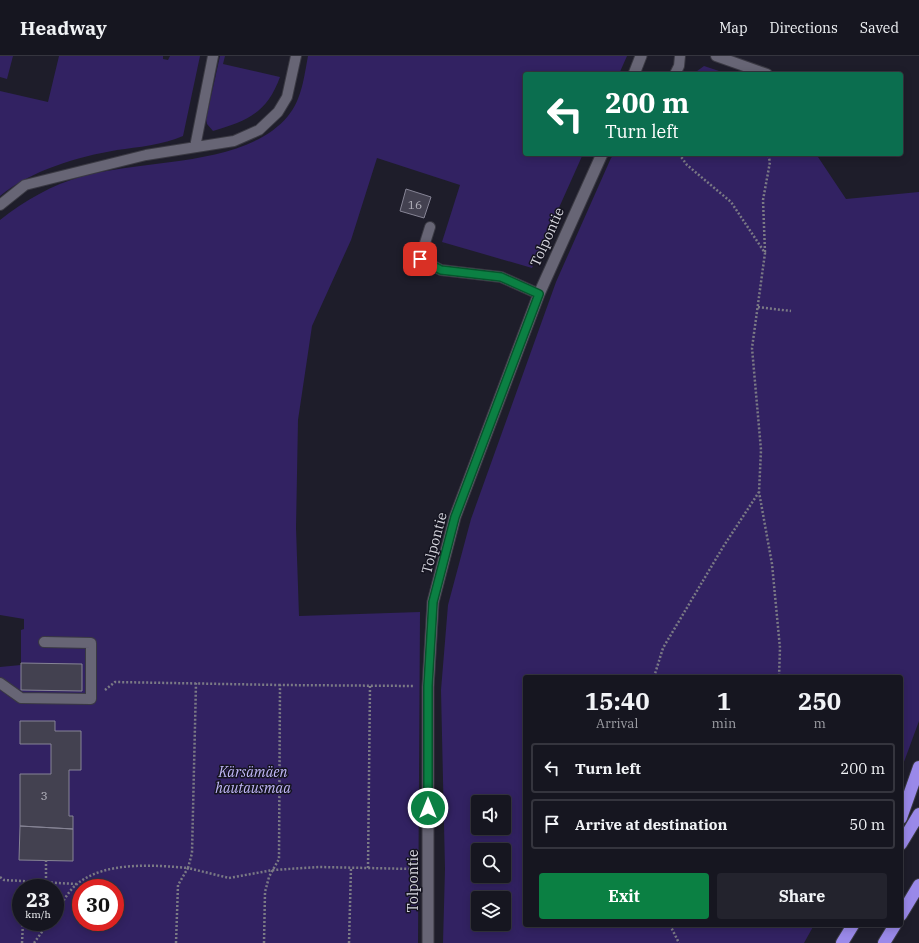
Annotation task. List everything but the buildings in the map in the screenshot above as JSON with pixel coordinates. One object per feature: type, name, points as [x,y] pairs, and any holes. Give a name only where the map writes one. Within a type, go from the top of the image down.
[{"type":"highway","points":[[903,812],[919,767]]},
{"type":"highway","points":[[903,841],[919,814]]},
{"type":"highway","points":[[903,912],[919,885]]},
{"type":"highway","points":[[842,943],[852,927]]},
{"type":"highway","points":[[884,943],[894,927]]},
{"type":"street","points":[[635,72],[640,56]]},
{"type":"street","name":"Tolpontie","points":[[428,943],[428,686],[433,602],[455,517],[539,294],[601,156]]},
{"type":"lane","points":[[195,147],[212,56]]},
{"type":"lane","points":[[0,205],[25,185],[146,155],[234,141],[259,130],[278,112],[287,97],[296,56]]},
{"type":"lane","points":[[676,72],[679,66],[680,56]]},
{"type":"lane","points":[[716,56],[762,72]]},
{"type":"lane","points":[[430,227],[420,259],[441,270],[501,277],[539,294]]},
{"type":"lane","points":[[0,683],[21,698],[91,700],[91,643],[44,642]]},
{"type":"path","points":[[680,156],[687,165],[731,202],[765,253]]},
{"type":"path","points":[[768,156],[770,162],[763,200],[765,253],[752,348],[761,450],[759,492],[772,564],[780,648],[779,675]]},
{"type":"path","points":[[758,307],[791,310]]},
{"type":"path","points":[[655,675],[663,648],[722,547],[759,492]]},
{"type":"path","points":[[91,700],[115,682],[428,686]]},
{"type":"path","points":[[176,943],[178,886],[188,868],[192,853],[196,683]]},
{"type":"path","points":[[264,943],[265,892],[269,877],[279,859],[280,685]]},
{"type":"path","points":[[368,868],[370,686]]},
{"type":"path","points":[[46,860],[46,879]]},
{"type":"path","points":[[87,879],[100,872],[128,866],[156,865],[188,868],[229,878],[273,870],[319,866],[428,870]]},
{"type":"path","points":[[349,943],[351,868]]},
{"type":"path","points":[[0,877],[4,880],[12,881]]},
{"type":"path","points":[[64,902],[72,891]]},
{"type":"path","points":[[671,927],[679,943]]},
{"type":"path","points":[[22,943],[23,931]]},
{"type":"path","points":[[34,943],[43,931]]},
{"type":"green space","points":[[0,56],[13,56],[7,79],[0,77]]},
{"type":"green space","points":[[59,56],[163,56],[163,59],[168,60],[170,56],[200,56],[183,136],[159,144],[86,156],[41,172],[26,179],[0,196],[0,91],[48,102]]},
{"type":"green space","points":[[220,56],[225,56],[223,64],[280,77],[269,99],[254,114],[246,119],[213,131],[207,124],[206,119]]},
{"type":"green space","name":"Kärsämäen hautausmaa","points":[[308,56],[627,56],[620,72],[523,72],[523,156],[582,156],[532,268],[442,242],[460,185],[377,158],[351,240],[312,326],[298,420],[296,528],[299,616],[420,612],[418,943],[0,943],[0,667],[21,665],[21,630],[24,629],[24,619],[0,615],[0,220],[39,194],[60,184],[83,176],[193,159],[221,153],[247,144],[270,133],[288,116],[299,95],[304,80]]},
{"type":"green space","points":[[704,66],[722,72],[696,72]]},
{"type":"green space","points":[[613,156],[817,156],[846,199],[919,192],[919,721],[903,765],[903,675],[523,675],[523,927],[813,927],[804,943],[443,943],[445,869],[441,690],[448,605],[471,519],[556,282]]},
{"type":"route","points":[[420,259],[441,270],[460,271],[501,277],[539,294],[455,517],[433,602],[428,686],[428,808]]}]
